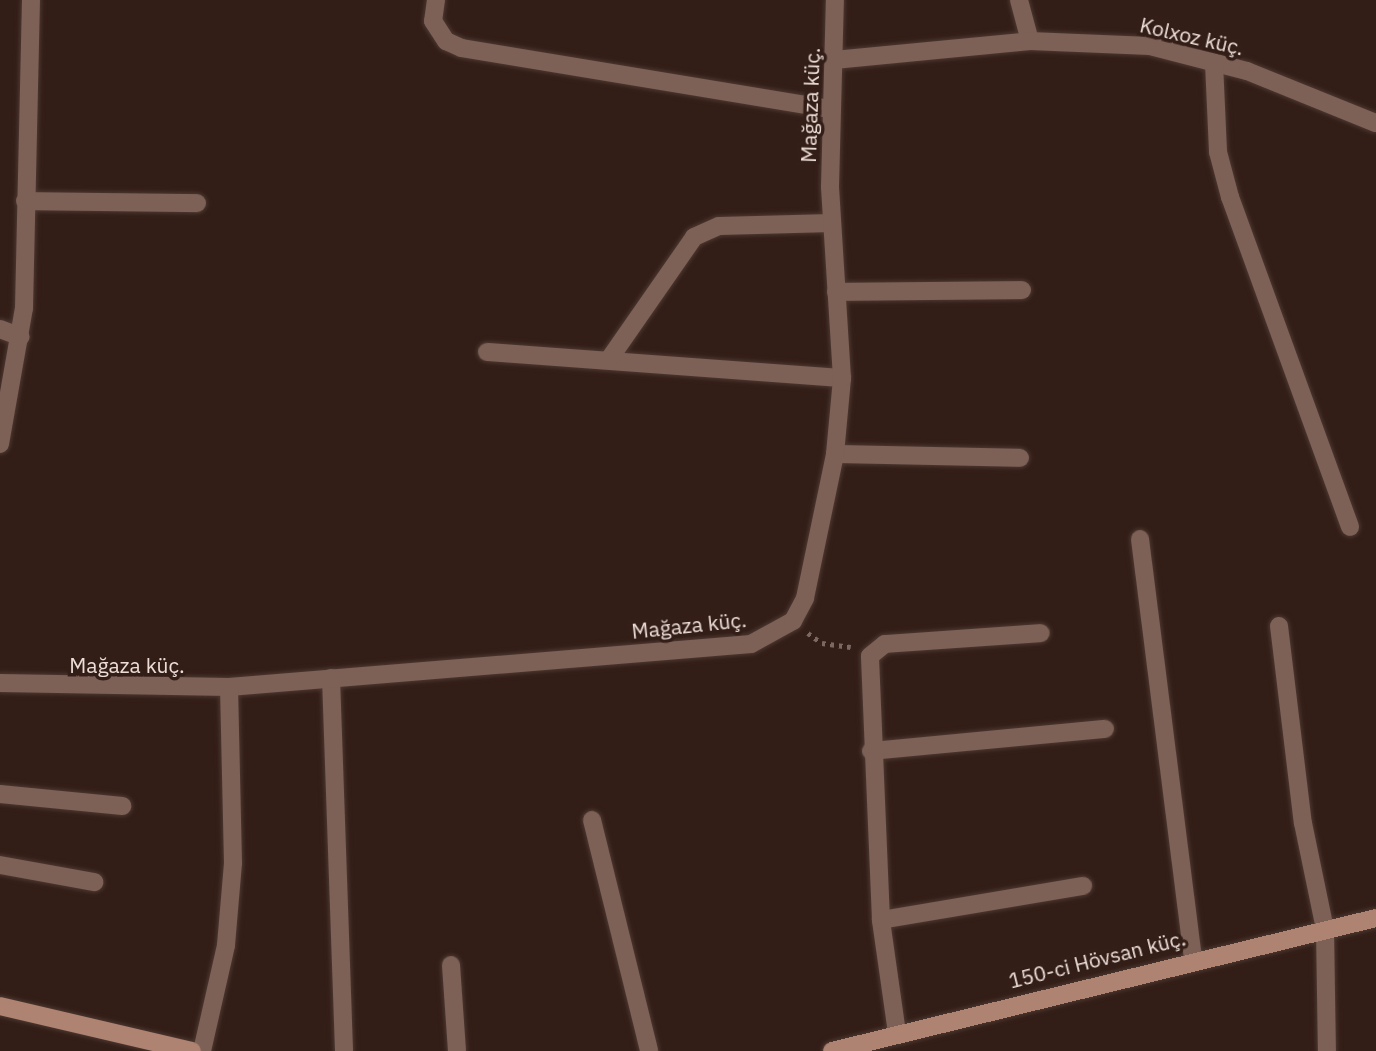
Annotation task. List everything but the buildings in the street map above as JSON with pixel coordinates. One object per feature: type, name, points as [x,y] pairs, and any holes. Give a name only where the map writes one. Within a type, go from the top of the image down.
[{"type":"main road","name":"150-ci Hövsan küç.","points":[[831,1051],[1193,959],[1376,918]]},
{"type":"main road","points":[[0,1006],[192,1051]]},
{"type":"street","points":[[0,444],[21,337],[31,0]]},
{"type":"street","points":[[436,0],[433,21],[446,41],[462,48],[831,109]]},
{"type":"street","name":"Mağaza küç.","points":[[0,683],[229,687],[751,644],[793,621],[806,598],[835,454],[842,377],[832,223],[831,109],[835,0]]},
{"type":"street","points":[[1019,0],[1031,40]]},
{"type":"street","name":"Kolxoz küç.","points":[[834,60],[1031,40],[1150,46],[1214,63],[1376,123]]},
{"type":"street","points":[[1214,63],[1226,185],[1350,527]]},
{"type":"street","points":[[25,201],[197,203]]},
{"type":"street","points":[[610,358],[694,237],[719,226],[832,223]]},
{"type":"street","points":[[836,292],[1022,290]]},
{"type":"street","points":[[0,330],[21,337]]},
{"type":"street","points":[[487,352],[610,358],[842,377]]},
{"type":"street","points":[[835,454],[1020,458]]},
{"type":"street","points":[[1140,539],[1193,959]]},
{"type":"street","points":[[1279,626],[1303,823],[1325,929],[1327,1051]]},
{"type":"street","points":[[897,1033],[881,920],[871,751],[873,650],[1041,633]]},
{"type":"street","points":[[331,678],[344,1051]]},
{"type":"street","points":[[202,1051],[226,945],[233,863],[229,687]]},
{"type":"street","points":[[871,751],[1105,729]]},
{"type":"street","points":[[0,794],[122,806]]},
{"type":"street","points":[[592,820],[649,1051]]},
{"type":"street","points":[[0,865],[94,882]]},
{"type":"street","points":[[881,920],[1083,886]]},
{"type":"street","points":[[451,965],[457,1051]]},
{"type":"path","points":[[793,621],[822,643],[873,650]]}]
